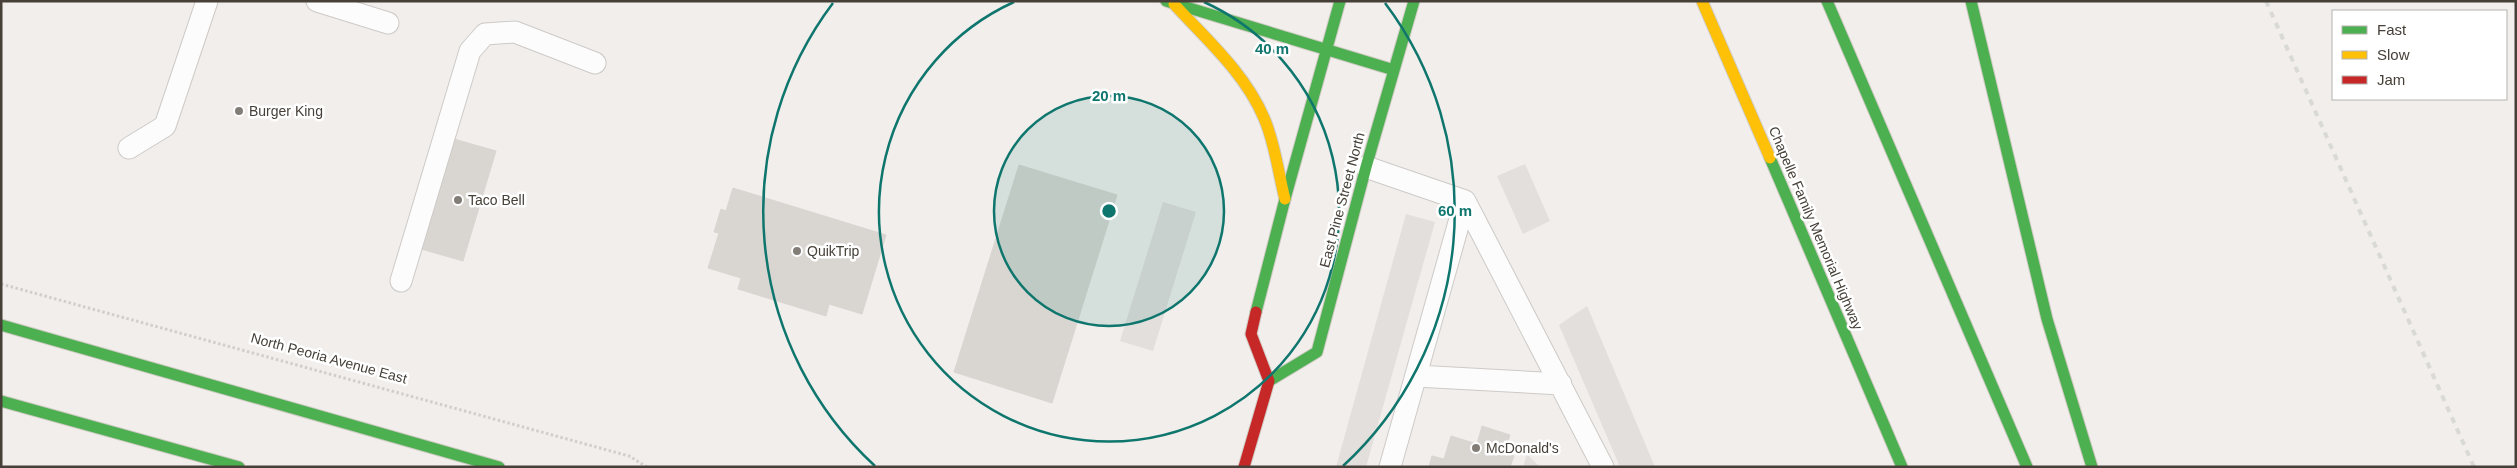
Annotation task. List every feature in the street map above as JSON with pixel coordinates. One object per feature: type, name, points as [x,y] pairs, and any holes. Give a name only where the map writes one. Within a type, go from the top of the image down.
[{"type":"main road","points":[[1244,467],[1269,381],[1251,334],[1285,199],[1340,1]]},
{"type":"main road","name":"East Pine Street North","points":[[1269,381],[1317,352],[1366,167],[1414,1]]},
{"type":"main road","name":"Chapelle Family Memorial Highway","points":[[1702,1],[1902,467]]},
{"type":"main road","points":[[1827,1],[2027,467]]},
{"type":"main road","points":[[1971,1],[2048,319],[2092,467]]},
{"type":"main road","points":[[1170,2],[1394,70]]},
{"type":"main road","points":[[1170,2],[1235,72],[1255,101],[1265,119],[1285,199]]},
{"type":"main road","points":[[1,325],[499,467]]},
{"type":"main road","points":[[1,401],[240,467]]},
{"type":"lane","points":[[130,148],[165,126],[207,1]]},
{"type":"lane","points":[[317,1],[388,23]]},
{"type":"lane","points":[[401,281],[470,52],[485,34],[515,32],[595,63]]},
{"type":"lane","points":[[1366,167],[1464,201],[1561,384],[1590,457],[1603,467]]},
{"type":"lane","points":[[1390,467],[1464,201]]},
{"type":"lane","points":[[1416,376],[1561,384]]},
{"type":"path","name":"North Peoria Avenue East","points":[[1,284],[629,456],[647,467]]},
{"type":"shaded area","points":[[1525,164],[1550,221],[1523,234],[1497,176]]},
{"type":"shaded area","points":[[1163,202],[1196,212],[1153,351],[1120,341]]},
{"type":"shaded area","points":[[1406,214],[1435,222],[1366,467],[1336,467]]},
{"type":"shaded area","points":[[1587,306],[1655,467],[1620,467],[1559,325]]},
{"type":"shaded area","points":[[1527,454],[1540,467],[1523,467]]},
{"type":"building","name":"Taco Bell","points":[[454,139],[496,151],[463,261],[421,249]]},
{"type":"building","points":[[1019,165],[1117,195],[1052,403],[954,372]]},
{"type":"building","name":"QuikTrip","points":[[733,188],[886,235],[862,314],[829,304],[826,316],[738,289],[741,278],[708,268],[719,233],[714,232],[721,209],[726,211]]},
{"type":"building","name":"McDonald's","points":[[1482,426],[1510,435],[1504,453],[1514,456],[1510,467],[1429,467],[1432,456],[1444,459],[1451,436],[1477,444]]},
{"type":"railway","points":[[2266,1],[2474,467]]},
{"type":"traffic: fast","points":[[1166,1],[1394,70]]},
{"type":"traffic: fast","points":[[1256,312],[1340,1]]},
{"type":"traffic: fast","points":[[1269,381],[1317,352],[1366,167],[1414,1]]},
{"type":"traffic: fast","points":[[1827,1],[2027,467]]},
{"type":"traffic: fast","points":[[1971,1],[2047,319],[2092,467]]},
{"type":"traffic: fast","points":[[1770,158],[1902,467]]},
{"type":"traffic: fast","points":[[1,325],[499,467]]},
{"type":"traffic: fast","points":[[1,401],[239,467]]},
{"type":"traffic: slow","points":[[1702,1],[1770,158]]},
{"type":"traffic: slow","points":[[1174,4],[1236,71],[1256,102],[1271,137],[1285,199]]},
{"type":"traffic: jam","points":[[1244,467],[1269,381],[1251,334],[1256,312]]},
{"type":"place","name":"Burger King","points":[[239,111]]},
{"type":"place","name":"Taco Bell","points":[[458,200]]},
{"type":"place","name":"QuikTrip","points":[[797,251]]},
{"type":"place","name":"McDonald's","points":[[1476,448]]}]
